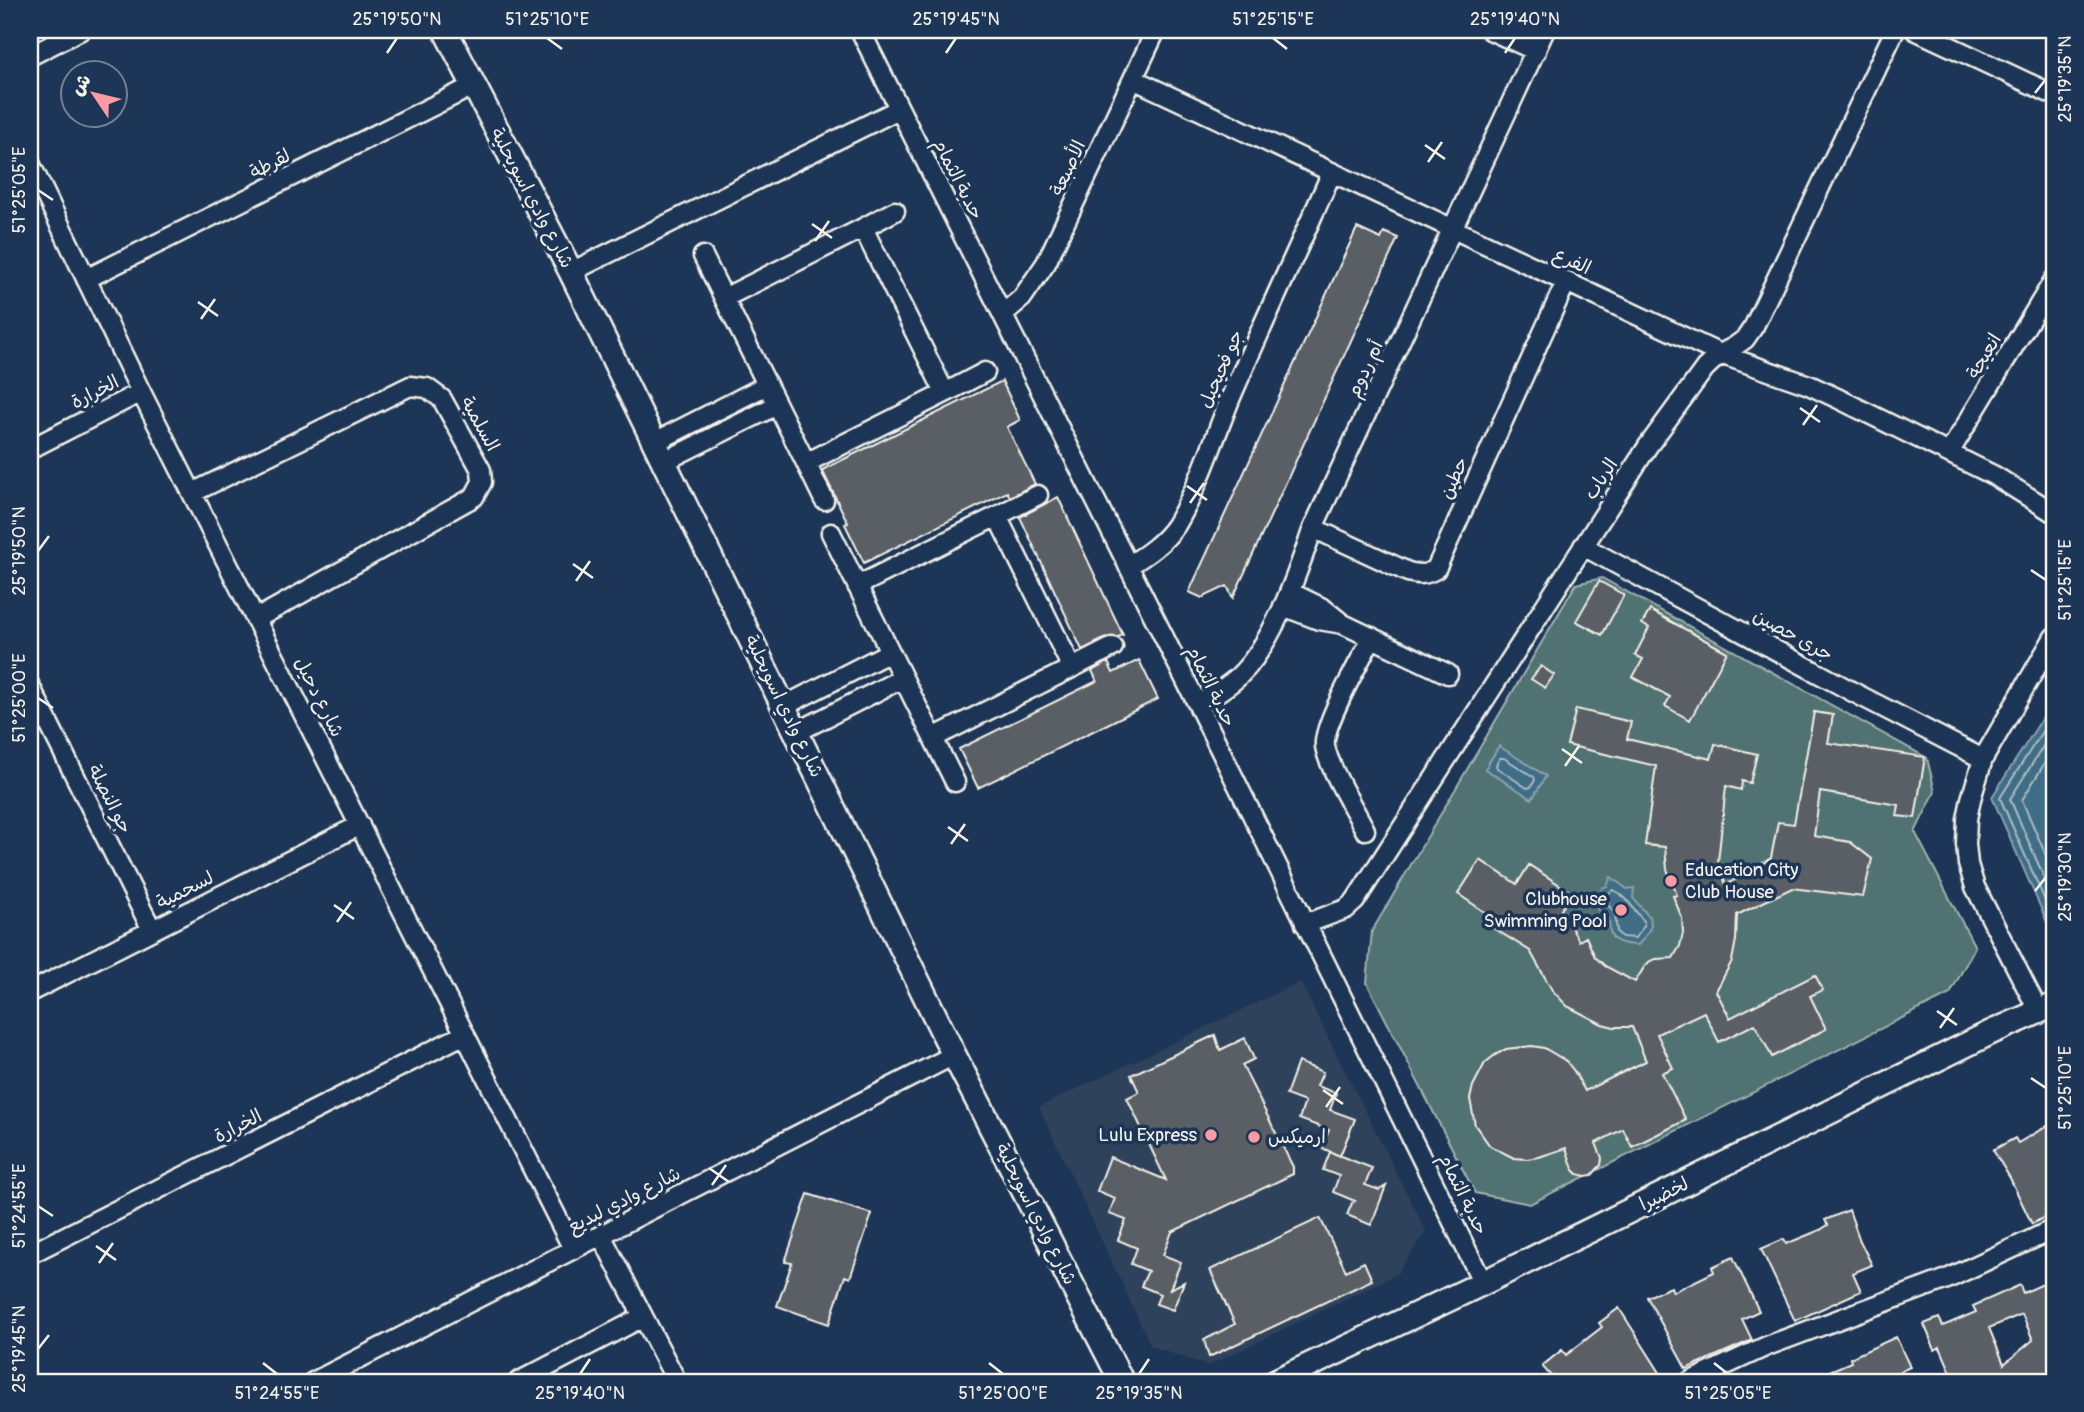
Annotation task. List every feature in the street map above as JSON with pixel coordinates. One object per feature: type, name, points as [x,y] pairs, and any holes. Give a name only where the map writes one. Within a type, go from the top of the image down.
[{"type":"street","points":[[30,57],[81,30]]},
{"type":"street","name":"شارع وادي اسويحلية","points":[[445,30],[571,272],[954,1055],[1122,1382]]},
{"type":"street","name":"حدبة الثمام","points":[[860,30],[1198,705],[1483,1283]]},
{"type":"street","name":"الأصبعة","points":[[1003,314],[1022,298],[1046,263],[1156,30]]},
{"type":"street","points":[[1490,30],[1536,51]]},
{"type":"street","name":"أم ردوم","points":[[1198,705],[1237,678],[1248,666],[1287,599],[1314,528],[1545,30]]},
{"type":"street","name":"الرباب","points":[[1305,924],[1346,909],[1364,890],[1648,446],[1705,368],[1720,354],[1745,339],[1754,326],[1895,30]]},
{"type":"street","points":[[1915,30],[2054,95]]},
{"type":"street","name":"الفرع","points":[[1133,79],[1720,354],[1809,385],[1949,453],[2054,513]]},
{"type":"street","name":"لقرطة","points":[[86,279],[473,86]]},
{"type":"street","points":[[571,272],[899,109]]},
{"type":"street","name":"شارع دحيل","points":[[30,163],[141,392],[573,1249]]},
{"type":"street","name":"جو فحيحيل","points":[[1128,566],[1165,539],[1186,506],[1231,397],[1332,172]]},
{"type":"street","points":[[724,298],[895,211]]},
{"type":"street","points":[[863,228],[945,393]]},
{"type":"street","points":[[703,256],[824,500]]},
{"type":"street","name":"انعيجة","points":[[1949,453],[2054,280]]},
{"type":"street","name":"حطين","points":[[1314,528],[1408,572],[1427,574],[1436,569],[1566,282]]},
{"type":"street","points":[[806,463],[985,372]]},
{"type":"street","points":[[660,452],[767,385]]},
{"type":"street","name":"السلمية","points":[[192,493],[410,386],[427,388],[442,399],[481,470],[482,482],[474,497],[256,619]]},
{"type":"street","name":"الخرارة","points":[[30,449],[141,392]]},
{"type":"street","points":[[660,452],[777,405]]},
{"type":"street","points":[[857,586],[1038,495]]},
{"type":"street","points":[[997,516],[1072,668]]},
{"type":"street","points":[[831,533],[955,782]]},
{"type":"street","name":"جرى حصين","points":[[1583,546],[1983,760]]},
{"type":"street","points":[[1287,599],[1319,620],[1343,624],[1448,674]]},
{"type":"street","points":[[1365,830],[1325,745],[1330,721],[1372,637]]},
{"type":"street","points":[[2047,1008],[1975,887],[1968,864],[1966,844],[1967,819],[1983,760],[2054,637]]},
{"type":"street","points":[[933,738],[1113,647]]},
{"type":"street","points":[[784,706],[890,652]]},
{"type":"street","points":[[797,732],[903,678]]},
{"type":"street","name":"جو النصلة","points":[[32,697],[152,930]]},
{"type":"street","name":"لسحمية","points":[[30,992],[360,825]]},
{"type":"street","name":"لخضيرا","points":[[1274,1382],[1483,1283],[1992,1032],[2047,1008]]},
{"type":"street","name":"الخرارة","points":[[30,1254],[465,1034]]},
{"type":"street","name":"شارع وادي لبديع","points":[[313,1382],[338,1377],[573,1249],[954,1055]]},
{"type":"street","points":[[1689,1382],[1767,1346],[1947,1279],[2054,1229]]},
{"type":"street","points":[[601,1235],[677,1382]]},
{"type":"street","points":[[518,1382],[547,1376],[643,1317]]},
{"type":"shaded area","points":[[1300,982],[1426,1231],[1397,1274],[1208,1366],[1151,1346],[1039,1107]]},
{"type":"green space","name":"Education City Club House","points":[[1602,578],[1927,758],[1935,792],[1915,832],[1975,947],[1950,994],[1530,1204],[1475,1193],[1367,983],[1372,931],[1576,584]]},
{"type":"water","points":[[2054,700],[2054,938],[1992,797]]},
{"type":"water","points":[[1499,746],[1546,776],[1532,799],[1485,769]]},
{"type":"water","name":"Clubhouse Swimming Pool","points":[[1611,877],[1627,889],[1634,888],[1633,898],[1650,920],[1649,930],[1638,945],[1615,940],[1611,936],[1609,919],[1597,906],[1602,899],[1602,888],[1607,886]]},
{"type":"building","points":[[1357,228],[1381,239],[1384,232],[1398,238],[1233,598],[1227,586],[1202,598],[1189,592]]},
{"type":"building","points":[[1002,381],[1020,420],[1007,427],[1035,484],[1010,497],[1007,492],[864,563],[822,470]]},
{"type":"building","points":[[1058,497],[1123,635],[1108,637],[1082,650],[1020,517]]},
{"type":"building","points":[[1599,581],[1624,595],[1602,635],[1576,621]]},
{"type":"building","points":[[1650,610],[1727,652],[1690,720],[1665,706],[1670,697],[1633,677],[1643,659],[1635,655],[1649,628],[1642,624]]},
{"type":"building","points":[[1139,660],[1158,699],[978,788],[959,749],[1097,681],[1092,671],[1108,662],[1113,673]]},
{"type":"building","points":[[1541,666],[1554,675],[1545,688],[1531,679]]},
{"type":"building","points":[[1576,709],[1631,722],[1627,739],[1711,759],[1715,744],[1757,754],[1750,783],[1742,781],[1741,790],[1726,786],[1718,862],[1726,885],[1771,858],[1778,822],[1794,824],[1814,712],[1833,715],[1828,743],[1925,757],[1915,818],[1897,816],[1899,805],[1820,792],[1814,836],[1850,842],[1872,859],[1863,897],[1792,888],[1737,915],[1732,961],[1716,991],[1730,1018],[1815,975],[1823,990],[1810,996],[1826,1029],[1772,1057],[1755,1024],[1719,1042],[1704,1012],[1657,1034],[1673,1068],[1662,1073],[1686,1120],[1632,1147],[1623,1129],[1596,1143],[1602,1158],[1601,1165],[1592,1175],[1585,1176],[1573,1169],[1566,1148],[1527,1159],[1514,1158],[1490,1146],[1475,1125],[1470,1099],[1473,1086],[1485,1063],[1495,1055],[1506,1049],[1532,1046],[1544,1048],[1566,1061],[1585,1091],[1646,1061],[1632,1027],[1602,1024],[1567,1006],[1552,990],[1530,951],[1490,926],[1495,919],[1458,894],[1480,860],[1517,884],[1529,865],[1572,893],[1561,910],[1579,941],[1586,937],[1595,957],[1605,966],[1635,982],[1650,961],[1673,958],[1683,933],[1682,918],[1673,896],[1677,895],[1667,869],[1665,847],[1645,845],[1656,766],[1567,745]]},
{"type":"building","name":"Lulu Express","points":[[1215,1035],[1220,1050],[1245,1038],[1254,1059],[1242,1065],[1293,1167],[1293,1174],[1172,1232],[1163,1255],[1181,1262],[1170,1289],[1184,1282],[1173,1310],[1156,1304],[1160,1294],[1141,1286],[1148,1271],[1131,1264],[1137,1248],[1118,1240],[1126,1220],[1109,1214],[1115,1198],[1097,1191],[1110,1157],[1166,1180],[1127,1098],[1139,1092],[1131,1075]]},
{"type":"building","points":[[1298,1062],[1323,1072],[1317,1086],[1336,1093],[1330,1110],[1355,1119],[1340,1156],[1322,1148],[1329,1130],[1299,1119],[1305,1102],[1286,1095]]},
{"type":"building","points":[[2054,1122],[2054,1212],[2032,1224],[1993,1150],[2015,1138],[2018,1143]]},
{"type":"building","points":[[1330,1152],[1372,1168],[1365,1185],[1379,1190],[1386,1186],[1371,1225],[1347,1215],[1355,1201],[1333,1192],[1339,1176],[1323,1170]]},
{"type":"building","points":[[808,1194],[872,1214],[850,1278],[845,1276],[829,1324],[777,1306],[792,1263],[785,1262]]},
{"type":"building","points":[[1849,1210],[1872,1265],[1853,1273],[1861,1291],[1795,1321],[1761,1249],[1784,1239],[1786,1244],[1820,1230],[1828,1225],[1825,1220]]},
{"type":"building","points":[[1320,1218],[1346,1271],[1364,1262],[1372,1280],[1209,1357],[1204,1340],[1235,1324],[1210,1270]]},
{"type":"building","points":[[1733,1257],[1759,1311],[1742,1319],[1752,1340],[1686,1369],[1647,1297],[1671,1287],[1673,1292],[1714,1272],[1712,1267]]},
{"type":"building","points":[[2054,1279],[2054,1370],[2040,1382],[1955,1382],[1940,1347],[1935,1350],[1924,1324],[1939,1318],[1943,1326],[1976,1312],[1973,1306],[2020,1285],[2023,1293]],"holes":[[[2022,1314],[2033,1340],[2004,1364],[1989,1328]]]},
{"type":"building","points":[[1619,1308],[1666,1382],[1556,1382],[1542,1366],[1562,1350],[1566,1355],[1602,1327],[1599,1323]]},
{"type":"building","points":[[1896,1337],[1910,1367],[1876,1382],[1804,1382],[1851,1362],[1850,1358]]},
{"type":"place","name":"Education City Club House","points":[[1671,881]]},
{"type":"place","name":"Clubhouse Swimming Pool","points":[[1621,910]]},
{"type":"place","name":"Lulu Express","points":[[1211,1135]]},
{"type":"place","name":"ارميكس","points":[[1254,1137]]}]
